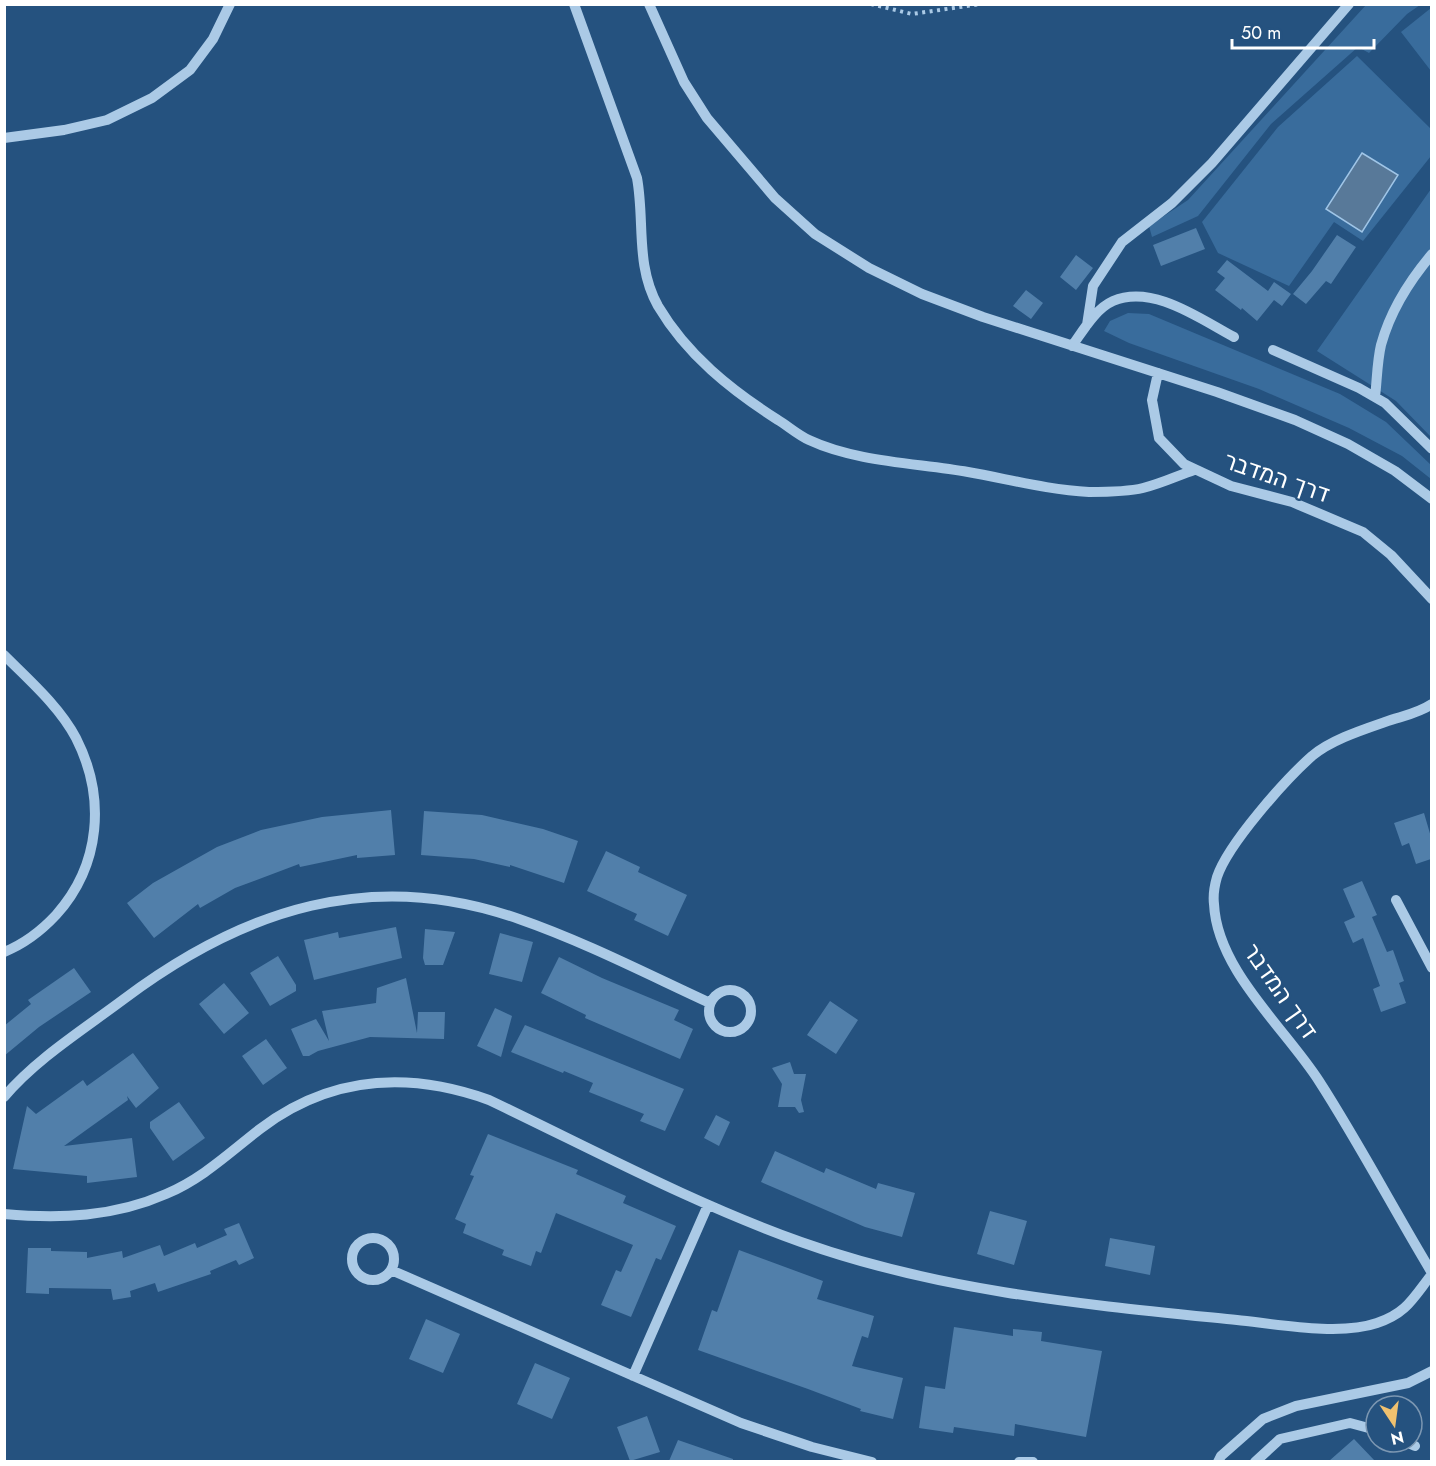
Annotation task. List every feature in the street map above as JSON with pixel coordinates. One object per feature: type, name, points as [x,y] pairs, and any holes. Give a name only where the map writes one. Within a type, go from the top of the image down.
[{"type":"street","points":[[4,138],[64,130],[107,120],[152,98],[190,70],[213,39],[230,4]]},
{"type":"street","points":[[574,4],[637,178],[641,195],[640,218],[645,275],[658,305],[703,364],[759,408],[808,439],[839,450],[903,463],[1089,492],[1142,488],[1194,470]]},
{"type":"street","points":[[649,4],[684,82],[707,118],[775,198],[814,234],[869,268],[922,294],[983,317],[1295,420],[1348,444],[1395,471],[1431,499]]},
{"type":"street","points":[[1088,325],[1093,286],[1122,242],[1172,203],[1212,163],[1350,4]]},
{"type":"street","points":[[1376,397],[1381,346],[1394,312],[1416,273],[1431,255]]},
{"type":"street","points":[[1072,346],[1096,314],[1113,301],[1140,296],[1168,303],[1234,337]]},
{"type":"street","points":[[1273,350],[1376,397],[1385,403],[1431,449]]},
{"type":"street","name":"דרך המדבר","points":[[1158,373],[1152,400],[1159,438],[1184,464],[1231,486],[1292,502],[1362,532],[1391,555],[1431,599]]},
{"type":"street","points":[[4,655],[50,703],[75,736],[90,770],[96,806],[91,851],[84,873],[67,903],[44,928],[4,952]]},
{"type":"street","name":"דרך המדבר","points":[[1431,704],[1409,716],[1387,721],[1340,740],[1314,754],[1283,784],[1230,851],[1217,878],[1214,904],[1220,938],[1237,970],[1261,1006],[1319,1082],[1431,1274]]},
{"type":"street","points":[[4,1097],[34,1067],[139,987],[181,959],[223,936],[265,918],[306,906],[348,899],[390,897],[432,899],[475,906],[517,918],[559,934],[710,1003]]},
{"type":"street","points":[[1396,900],[1431,968]]},
{"type":"street","points":[[732,990],[739,992],[750,1003],[752,1010],[750,1020],[738,1031],[731,1033],[722,1031],[710,1020],[710,1003],[716,995],[722,992],[732,990]]},
{"type":"street","points":[[4,1215],[61,1217],[89,1215],[142,1204],[191,1181],[215,1166],[261,1128],[301,1105],[333,1092],[385,1082],[411,1082],[437,1085],[489,1100],[708,1205],[767,1230],[843,1256],[959,1284],[1080,1303],[1279,1324],[1350,1329],[1375,1324],[1402,1312],[1431,1274]]},
{"type":"street","points":[[633,1376],[708,1205]]},
{"type":"street","points":[[378,1238],[384,1241],[394,1254],[391,1270],[378,1280],[371,1281],[362,1277],[352,1264],[355,1248],[368,1239],[378,1238]]},
{"type":"street","points":[[391,1270],[701,1407],[812,1447],[872,1461]]},
{"type":"street","points":[[1218,1461],[1263,1419],[1296,1406],[1408,1383],[1431,1371]]},
{"type":"street","points":[[1255,1461],[1280,1439],[1350,1423],[1364,1427]]},
{"type":"street","points":[[1019,1461],[1033,1461]]},
{"type":"path","points":[[871,4],[912,14],[981,4]]},
{"type":"shaded area","points":[[1366,5],[1420,5],[1407,14],[1369,53],[1358,47],[1271,124],[1198,216],[1152,237],[1149,226],[1188,200]]},
{"type":"shaded area","points":[[1431,8],[1431,71],[1401,32]]},
{"type":"shaded area","points":[[1357,56],[1431,129],[1431,156],[1363,241],[1334,222],[1289,286],[1218,253],[1202,222],[1278,127]]},
{"type":"shaded area","points":[[1362,153],[1398,175],[1362,232],[1326,209]]},
{"type":"shaded area","points":[[1431,189],[1431,437],[1396,401],[1317,351]]},
{"type":"shaded area","points":[[1128,313],[1149,314],[1340,394],[1386,422],[1431,465],[1431,479],[1402,456],[1349,428],[1259,389],[1129,343],[1104,331],[1110,321]]},
{"type":"building","points":[[1196,228],[1205,249],[1161,266],[1153,245]]},
{"type":"building","points":[[1337,235],[1356,247],[1331,284],[1326,281],[1306,304],[1293,294]]},
{"type":"building","points":[[1076,255],[1093,268],[1076,290],[1060,277]]},
{"type":"building","points":[[1227,260],[1268,291],[1274,282],[1291,294],[1282,306],[1274,300],[1257,321],[1215,290],[1225,278],[1217,272]]},
{"type":"building","points":[[1026,290],[1043,303],[1031,319],[1013,306]]},
{"type":"building","points":[[391,810],[395,855],[357,858],[357,855],[300,867],[299,864],[235,888],[200,908],[198,904],[154,938],[127,903],[153,883],[217,847],[261,830],[322,817]]},
{"type":"building","points":[[424,811],[482,815],[543,829],[578,841],[564,883],[510,865],[510,867],[474,859],[421,855]]},
{"type":"building","points":[[1424,813],[1431,837],[1431,859],[1416,864],[1409,843],[1402,846],[1394,823]]},
{"type":"building","points":[[606,851],[640,867],[638,872],[687,895],[668,936],[634,920],[637,914],[587,891]]},
{"type":"building","points":[[1362,881],[1377,915],[1372,917],[1387,952],[1393,950],[1404,981],[1399,983],[1406,1003],[1381,1012],[1373,989],[1380,986],[1363,938],[1353,943],[1344,922],[1355,917],[1343,889]]},
{"type":"building","points":[[396,927],[402,958],[314,980],[304,940],[338,932],[339,938]]},
{"type":"building","points":[[425,929],[455,932],[443,965],[425,965],[423,958]]},
{"type":"building","points":[[500,933],[533,942],[522,982],[489,974]]},
{"type":"building","points":[[278,956],[296,985],[296,991],[270,1006],[250,973]]},
{"type":"building","points":[[559,957],[602,978],[679,1010],[674,1020],[693,1029],[680,1059],[585,1018],[586,1015],[541,993]]},
{"type":"building","points":[[74,968],[91,992],[39,1027],[4,1056],[4,1026],[31,1004],[28,1000]]},
{"type":"building","points":[[406,978],[417,1033],[418,1012],[445,1012],[444,1039],[370,1037],[303,1056],[291,1029],[316,1019],[329,1041],[322,1011],[376,1003],[377,988]]},
{"type":"building","points":[[224,983],[249,1013],[224,1034],[199,1004]]},
{"type":"building","points":[[830,1001],[858,1020],[836,1054],[807,1035]]},
{"type":"building","points":[[495,1008],[512,1016],[501,1057],[477,1046]]},
{"type":"building","points":[[525,1025],[684,1089],[665,1131],[640,1121],[644,1114],[589,1092],[593,1083],[511,1052]]},
{"type":"building","points":[[266,1039],[287,1068],[263,1085],[242,1056]]},
{"type":"building","points":[[133,1053],[159,1088],[136,1108],[127,1096],[128,1100],[64,1146],[132,1138],[137,1177],[87,1183],[87,1176],[13,1169],[27,1106],[36,1114],[83,1080],[87,1086]]},
{"type":"building","points":[[790,1062],[794,1074],[806,1074],[801,1100],[804,1112],[799,1113],[795,1107],[778,1107],[782,1084],[772,1068]]},
{"type":"building","points":[[179,1102],[205,1138],[173,1161],[150,1128],[150,1122]]},
{"type":"building","points":[[716,1115],[730,1122],[719,1146],[704,1138]]},
{"type":"building","points":[[488,1134],[578,1170],[576,1174],[626,1196],[623,1203],[676,1226],[661,1260],[656,1258],[631,1317],[601,1305],[616,1270],[621,1272],[633,1245],[556,1213],[541,1253],[536,1251],[531,1266],[502,1255],[504,1250],[463,1233],[466,1224],[455,1219],[474,1176],[470,1175]]},
{"type":"building","points":[[775,1151],[824,1173],[826,1168],[876,1189],[878,1183],[915,1193],[902,1237],[865,1227],[761,1182]]},
{"type":"building","points":[[990,1211],[1027,1221],[1014,1265],[977,1254]]},
{"type":"building","points":[[239,1223],[254,1258],[239,1265],[236,1260],[210,1271],[211,1274],[158,1292],[155,1283],[130,1291],[131,1297],[113,1300],[111,1289],[49,1288],[49,1294],[26,1293],[28,1248],[87,1252],[87,1258],[122,1251],[123,1258],[160,1245],[164,1256],[195,1243],[197,1248],[227,1235],[224,1229]]},
{"type":"building","points":[[1110,1238],[1155,1246],[1150,1275],[1105,1266]]},
{"type":"building","points":[[739,1250],[823,1281],[817,1299],[874,1316],[868,1338],[862,1336],[852,1366],[903,1378],[893,1419],[860,1411],[861,1409],[808,1389],[698,1350],[712,1310],[717,1312]]},
{"type":"building","points":[[426,1319],[460,1334],[443,1373],[409,1359]]},
{"type":"building","points":[[954,1327],[1013,1336],[1013,1329],[1042,1332],[1041,1341],[1102,1351],[1086,1437],[1015,1424],[1014,1436],[954,1427],[953,1433],[919,1428],[925,1386],[945,1389]]},
{"type":"building","points":[[535,1363],[570,1378],[552,1419],[517,1404]]},
{"type":"building","points":[[647,1416],[660,1452],[630,1461],[617,1427]]},
{"type":"building","points":[[1354,1439],[1364,1449],[1364,1454],[1368,1454],[1375,1461],[1329,1461]]},
{"type":"building","points":[[678,1440],[733,1459],[733,1461],[669,1461]]}]
